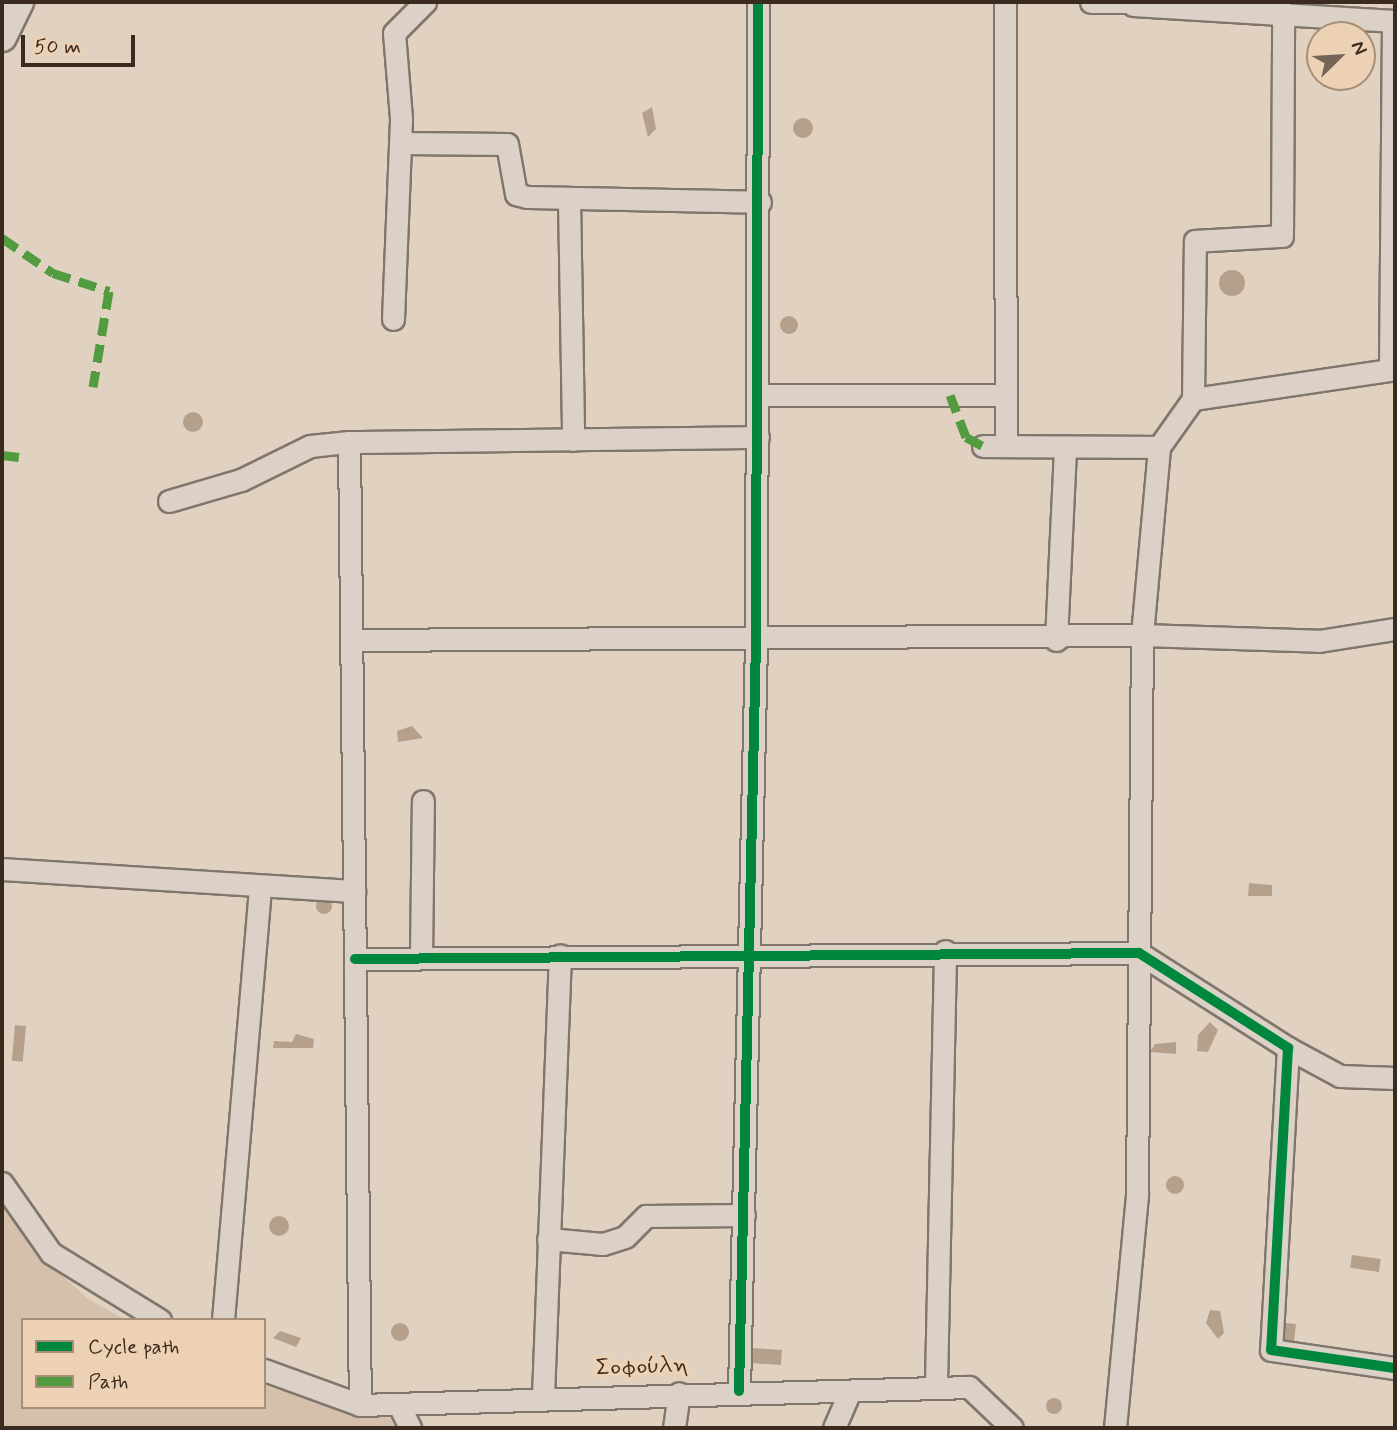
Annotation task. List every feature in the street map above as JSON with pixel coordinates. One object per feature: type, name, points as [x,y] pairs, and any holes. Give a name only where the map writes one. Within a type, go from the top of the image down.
[{"type":"main road","points":[[2,37],[19,2]]},
{"type":"street","points":[[393,319],[400,143],[394,33],[425,2]]},
{"type":"street","points":[[739,1391],[756,641],[760,202],[758,2]]},
{"type":"street","points":[[1004,2],[1002,395],[1006,446]]},
{"type":"street","points":[[1091,2],[1394,21],[1392,368],[1193,399]]},
{"type":"street","points":[[1115,1428],[1137,1194],[1142,635],[1159,447],[1193,399],[1195,241],[1282,236],[1283,12]]},
{"type":"street","points":[[400,143],[507,144],[516,194],[569,199],[760,202]]},
{"type":"street","points":[[569,199],[573,440]]},
{"type":"street","points":[[759,395],[1002,395]]},
{"type":"street","points":[[169,501],[242,480],[310,446],[349,442],[758,437]]},
{"type":"street","points":[[349,442],[360,1405]]},
{"type":"street","points":[[983,446],[1159,447]]},
{"type":"street","points":[[1056,640],[1065,448]]},
{"type":"street","points":[[351,640],[1056,640],[1142,635],[1319,642],[1395,629]]},
{"type":"street","points":[[421,957],[423,801]]},
{"type":"street","points":[[2,869],[260,888],[354,891]]},
{"type":"street","points":[[223,1318],[260,888]]},
{"type":"street","points":[[936,1384],[945,951]]},
{"type":"street","points":[[355,959],[751,952],[1139,953],[1287,1048],[1340,1076],[1395,1078]]},
{"type":"street","points":[[543,1396],[560,955]]},
{"type":"street","points":[[1287,1048],[1271,1350],[1395,1368]]},
{"type":"street","points":[[2,1183],[51,1253],[157,1318]]},
{"type":"street","points":[[548,1239],[603,1244],[625,1237],[646,1216],[744,1215]]},
{"type":"street","name":"Σοφούλη","points":[[266,1371],[360,1405],[679,1392],[850,1391],[936,1384],[969,1387],[1001,1424]]},
{"type":"street","points":[[834,1428],[850,1391]]},
{"type":"street","points":[[674,1428],[679,1392]]},
{"type":"street","points":[[399,1405],[410,1428]]},
{"type":"shaded area","points":[[652,107],[656,129],[648,137],[642,113]]},
{"type":"shaded area","points":[[803,118],[810,121],[813,128],[810,135],[803,138],[796,135],[793,128],[796,121]]},
{"type":"shaded area","points":[[1232,270],[1241,274],[1245,283],[1241,292],[1232,296],[1223,292],[1219,283],[1223,274]]},
{"type":"shaded area","points":[[785,316],[793,316],[798,325],[796,332],[785,334],[780,329],[780,321]]},
{"type":"shaded area","points":[[193,412],[200,415],[203,422],[200,429],[193,432],[186,429],[183,422],[186,415]]},
{"type":"shaded area","points":[[412,726],[423,738],[398,742],[397,731]]},
{"type":"shaded area","points":[[1249,883],[1272,885],[1272,896],[1248,896]]},
{"type":"shaded area","points":[[324,898],[330,900],[330,912],[324,914],[318,912],[316,906],[318,900]]},
{"type":"shaded area","points":[[1210,1022],[1218,1030],[1208,1052],[1197,1051],[1198,1035]]},
{"type":"shaded area","points":[[15,1025],[26,1026],[23,1062],[12,1061]]},
{"type":"shaded area","points":[[296,1034],[314,1039],[313,1048],[273,1048],[274,1041],[292,1042]]},
{"type":"shaded area","points":[[1176,1042],[1176,1054],[1150,1052],[1155,1044]]},
{"type":"shaded area","points":[[1171,1176],[1179,1176],[1184,1185],[1182,1192],[1171,1194],[1166,1189],[1166,1181]]},
{"type":"shaded area","points":[[2,1205],[35,1251],[87,1298],[122,1318],[21,1318],[21,1409],[266,1409],[266,1386],[351,1414],[390,1418],[395,1428],[2,1428]]},
{"type":"shaded area","points":[[279,1216],[286,1219],[289,1226],[286,1233],[279,1236],[272,1233],[269,1226],[272,1219]]},
{"type":"shaded area","points":[[1352,1255],[1381,1259],[1379,1272],[1350,1268]]},
{"type":"shaded area","points":[[1210,1310],[1220,1311],[1224,1333],[1218,1339],[1206,1323]]},
{"type":"shaded area","points":[[396,1323],[404,1323],[409,1332],[407,1339],[396,1341],[391,1336],[391,1328]]},
{"type":"shaded area","points":[[1286,1323],[1296,1324],[1294,1346],[1284,1345]]},
{"type":"shaded area","points":[[280,1331],[301,1338],[296,1347],[273,1338]]},
{"type":"shaded area","points":[[752,1348],[782,1350],[781,1365],[751,1363]]},
{"type":"shaded area","points":[[1054,1398],[1060,1400],[1060,1412],[1054,1414],[1048,1412],[1046,1406],[1048,1400]]},
{"type":"marked path","points":[[2,238],[53,273],[109,291],[93,387]]},
{"type":"marked path","points":[[950,395],[966,437],[983,446]]},
{"type":"marked path","points":[[2,455],[19,457]]},
{"type":"cycle path","points":[[739,1391],[756,641],[758,2]]},
{"type":"cycle path","points":[[355,959],[1139,953],[1288,1048],[1271,1350],[1395,1368]]}]
